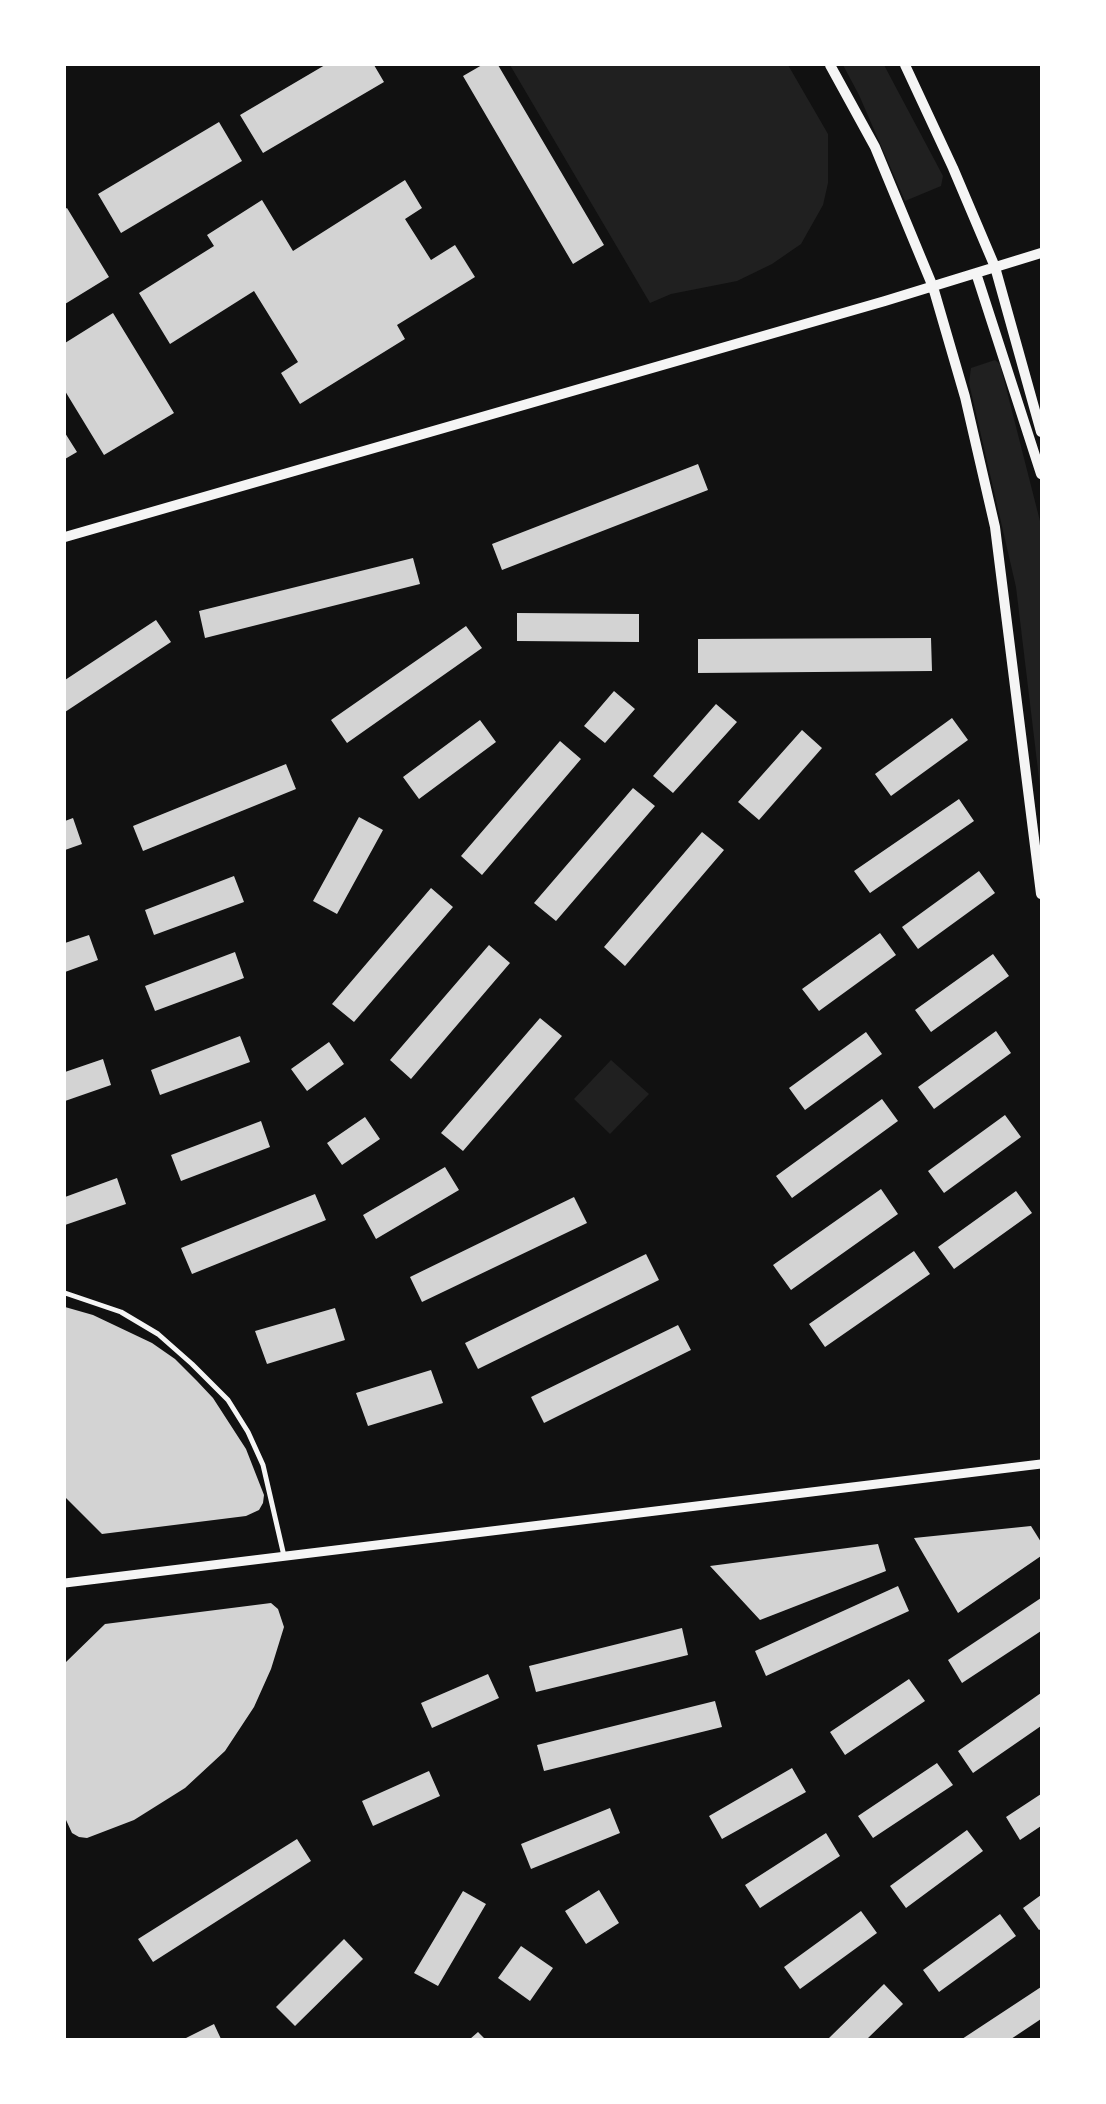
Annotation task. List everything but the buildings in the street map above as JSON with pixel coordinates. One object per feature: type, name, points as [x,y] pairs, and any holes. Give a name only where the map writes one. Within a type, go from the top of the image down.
[{"type":"main road","points":[[830,65],[875,147],[933,287],[965,397],[995,527],[1041,894]]},
{"type":"main road","points":[[905,65],[949,160],[995,267],[1041,432]]},
{"type":"main road","points":[[65,537],[933,287],[1041,254]]},
{"type":"main road","points":[[976,273],[1041,474]]},
{"type":"street","points":[[65,1293],[121,1312],[158,1334],[228,1400],[248,1432],[262,1465],[284,1556]]},
{"type":"street","points":[[65,1583],[1041,1464]]},
{"type":"shaded area","points":[[510,65],[788,65],[828,134],[828,183],[823,205],[801,244],[772,264],[737,281],[671,294],[650,303]]},
{"type":"shaded area","points":[[843,65],[884,65],[943,176],[941,186],[905,201],[859,95]]},
{"type":"shaded area","points":[[995,360],[1000,364],[1041,525],[1041,795],[1016,587],[969,383],[971,368]]},
{"type":"shaded area","points":[[611,1060],[649,1094],[610,1134],[574,1099]]}]
